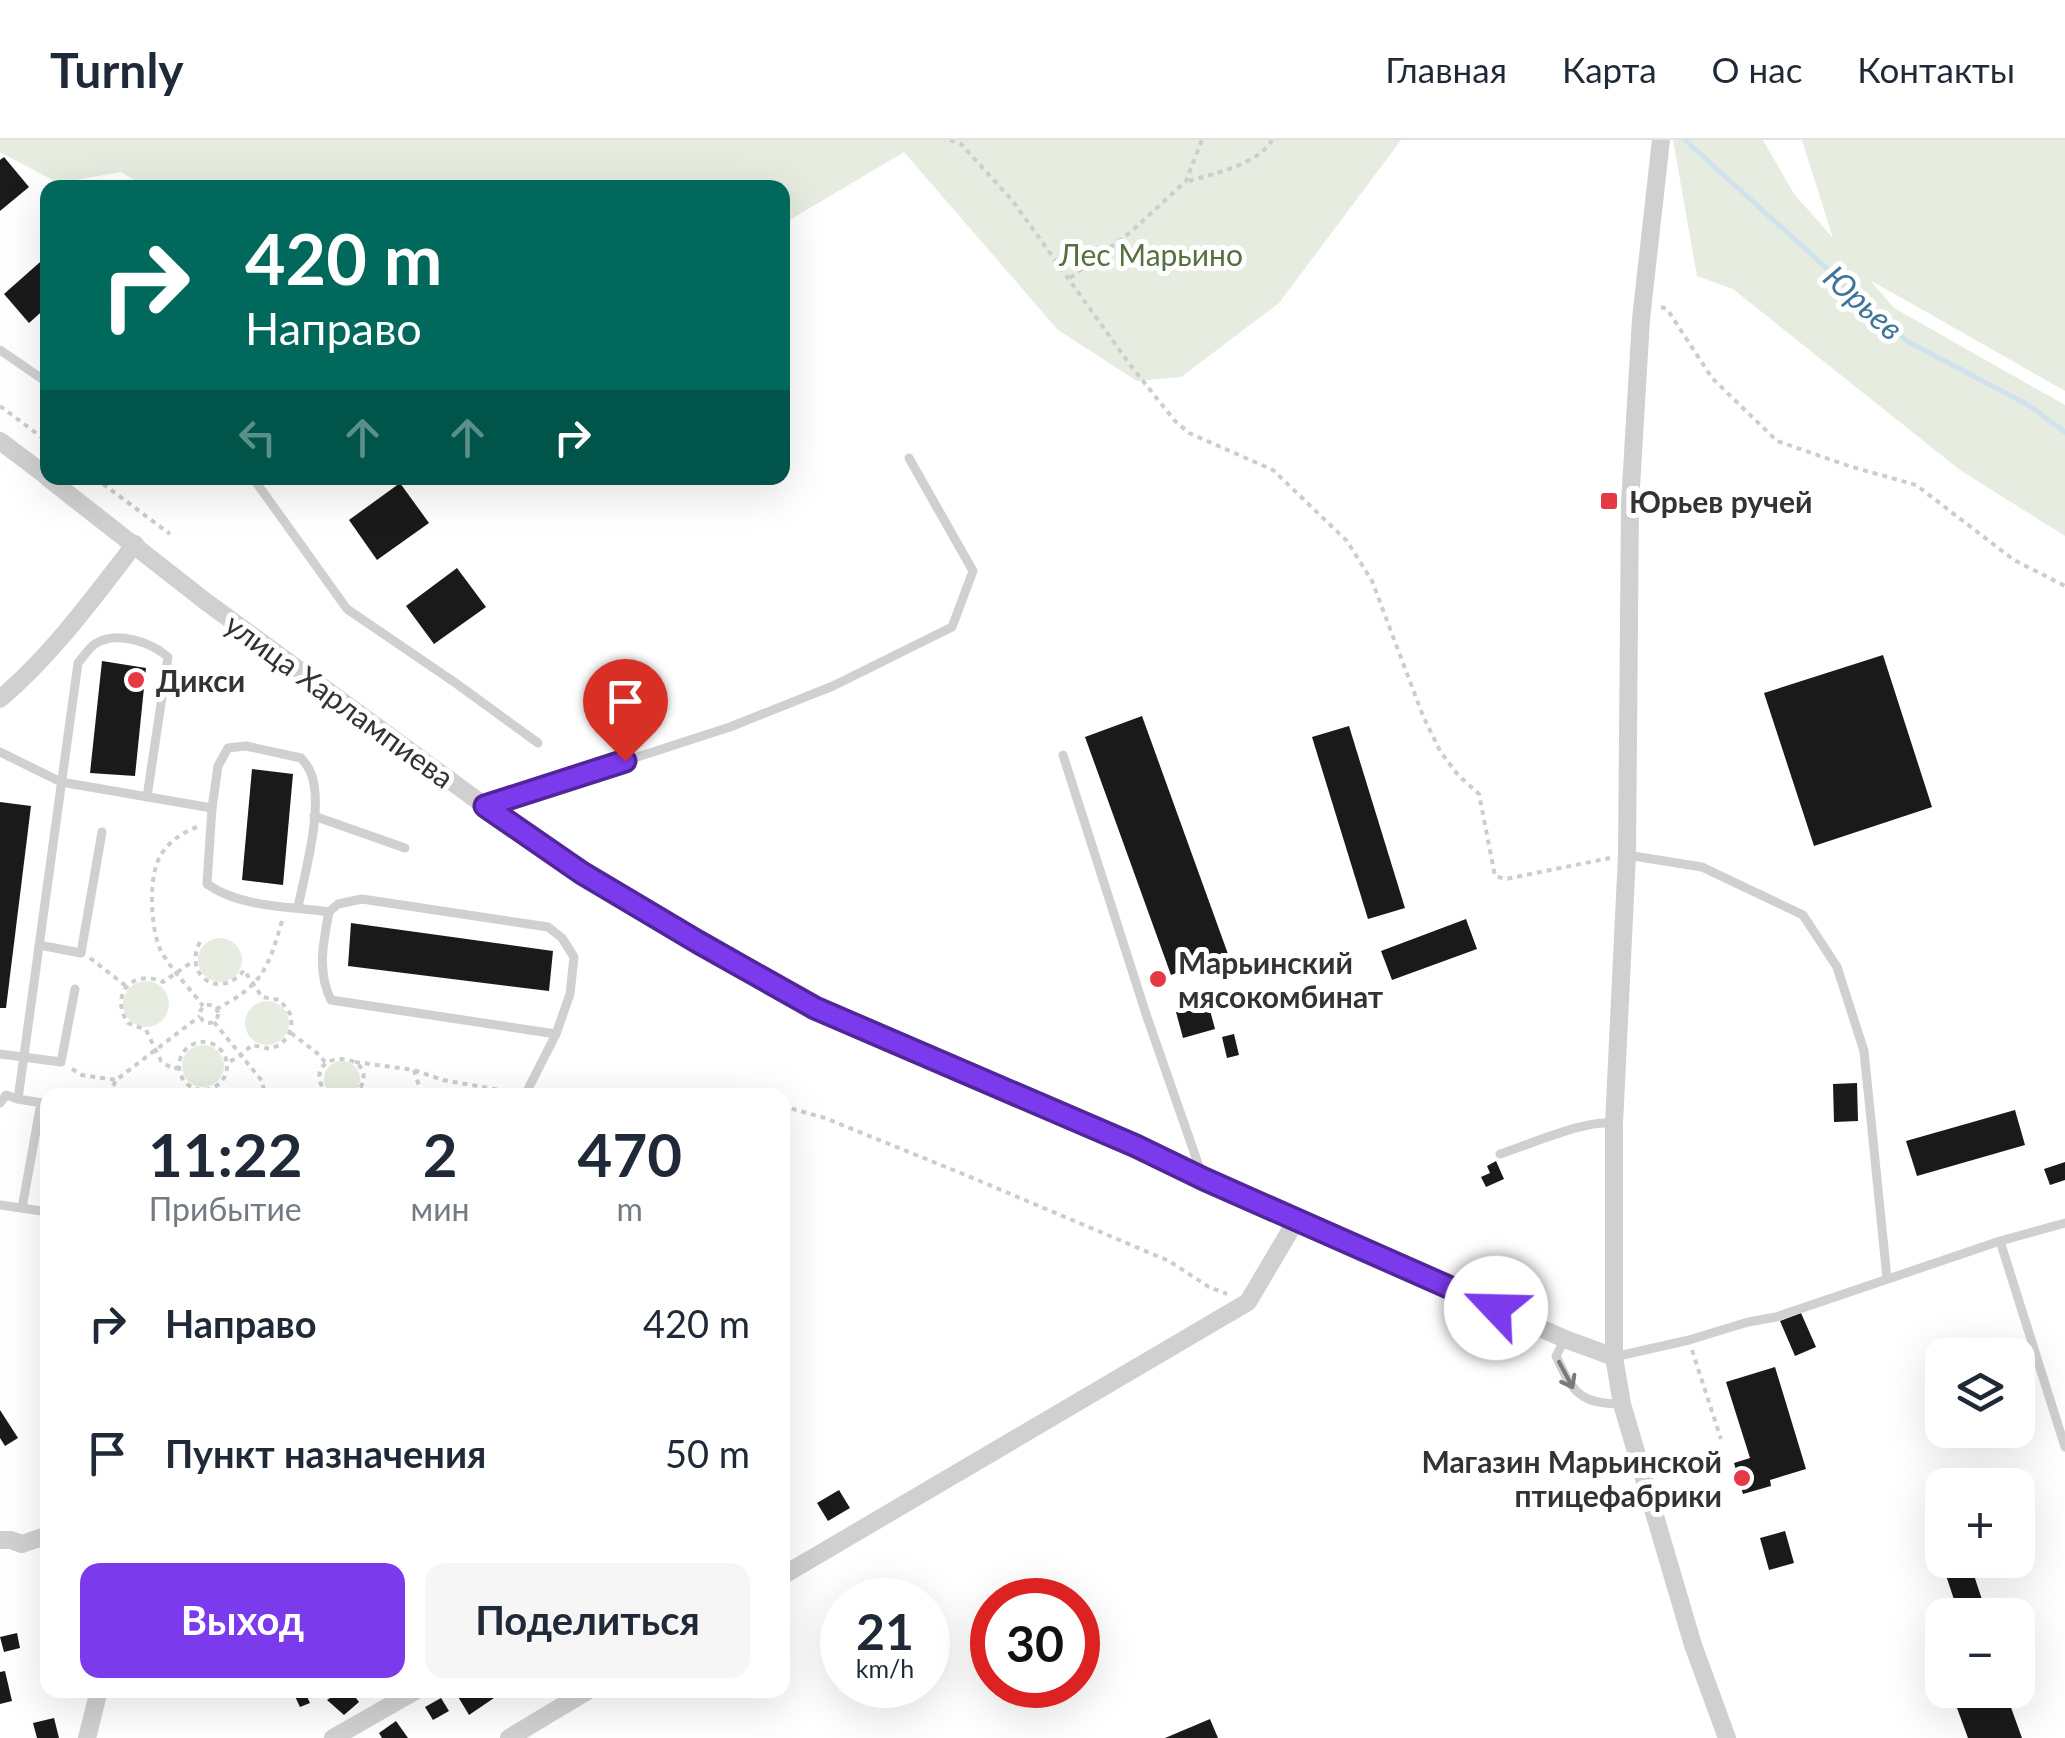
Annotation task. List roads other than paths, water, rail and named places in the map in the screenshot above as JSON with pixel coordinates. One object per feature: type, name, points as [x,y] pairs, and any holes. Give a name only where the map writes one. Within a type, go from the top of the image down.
[{"type":"street","points":[[1661,140],[1644,300],[1630,504],[1627,855],[1614,1124],[1614,1356],[1622,1404],[1693,1645],[1727,1738]]},
{"type":"street","name":"улица Харлампиева","points":[[0,441],[40,471]]},
{"type":"street","name":"улица Харлампиева","points":[[58,485],[205,601],[485,806],[582,873],[815,1008],[1136,1146],[1565,1339],[1614,1356]]},
{"type":"street","points":[[0,699],[28,676],[134,544]]},
{"type":"street","points":[[790,1571],[1248,1302],[1298,1219]]},
{"type":"street","points":[[0,1540],[22,1544],[40,1538]]},
{"type":"street","points":[[87,1738],[97,1698]]},
{"type":"street","points":[[334,1738],[403,1698]]},
{"type":"street","points":[[509,1738],[576,1698]]},
{"type":"lane","points":[[0,350],[40,378]]},
{"type":"lane","points":[[485,806],[730,727],[833,686],[952,627],[973,571],[909,458]]},
{"type":"lane","points":[[258,485],[347,608],[538,743]]},
{"type":"lane","points":[[18,1098],[78,663],[94,644],[115,636],[156,648],[168,657],[147,796]]},
{"type":"lane","points":[[298,907],[316,796],[311,772],[301,758],[246,746],[228,748],[218,766],[206,884],[223,895],[272,906],[329,912]]},
{"type":"lane","points":[[0,752],[61,782],[212,808]]},
{"type":"lane","points":[[1063,755],[1204,1179]]},
{"type":"lane","points":[[314,816],[405,848]]},
{"type":"lane","points":[[38,945],[82,953],[102,832]]},
{"type":"lane","points":[[1627,855],[1702,867],[1803,915],[1838,967],[1864,1051],[1888,1278]]},
{"type":"lane","points":[[526,1088],[556,1034],[570,994],[574,957],[562,938],[548,926],[362,898],[338,904],[329,912],[322,982],[331,1000],[556,1034]]},
{"type":"lane","points":[[0,1054],[61,1062],[75,988]]},
{"type":"lane","points":[[0,1103],[6,1095],[40,1103]]},
{"type":"lane","points":[[22,1208],[40,1123]]},
{"type":"lane","points":[[1500,1154],[1588,1124],[1614,1124]]},
{"type":"lane","points":[[0,1205],[40,1211]]},
{"type":"lane","points":[[1614,1356],[1776,1317],[2000,1241],[2065,1224]]},
{"type":"lane","points":[[2000,1241],[2065,1447]]},
{"type":"lane","points":[[1565,1339],[1556,1356],[1578,1396],[1600,1404],[1622,1404]]},
{"type":"waterway","name":"Юрьев","points":[[1685,140],[1907,341],[2030,406],[2065,432]]},
{"type":"place","name":"Юрьев ручей","points":[[1609,501]]},
{"type":"place","name":"Дикси","points":[[136,680]]},
{"type":"place","name":"Марьинский мясокомбинат","points":[[1158,979]]},
{"type":"place","name":"Магазин Марьинской птицефабрики","points":[[1742,1478]]},
{"type":"park label","name":"Лес Марьино","points":[[1151,254]]}]
